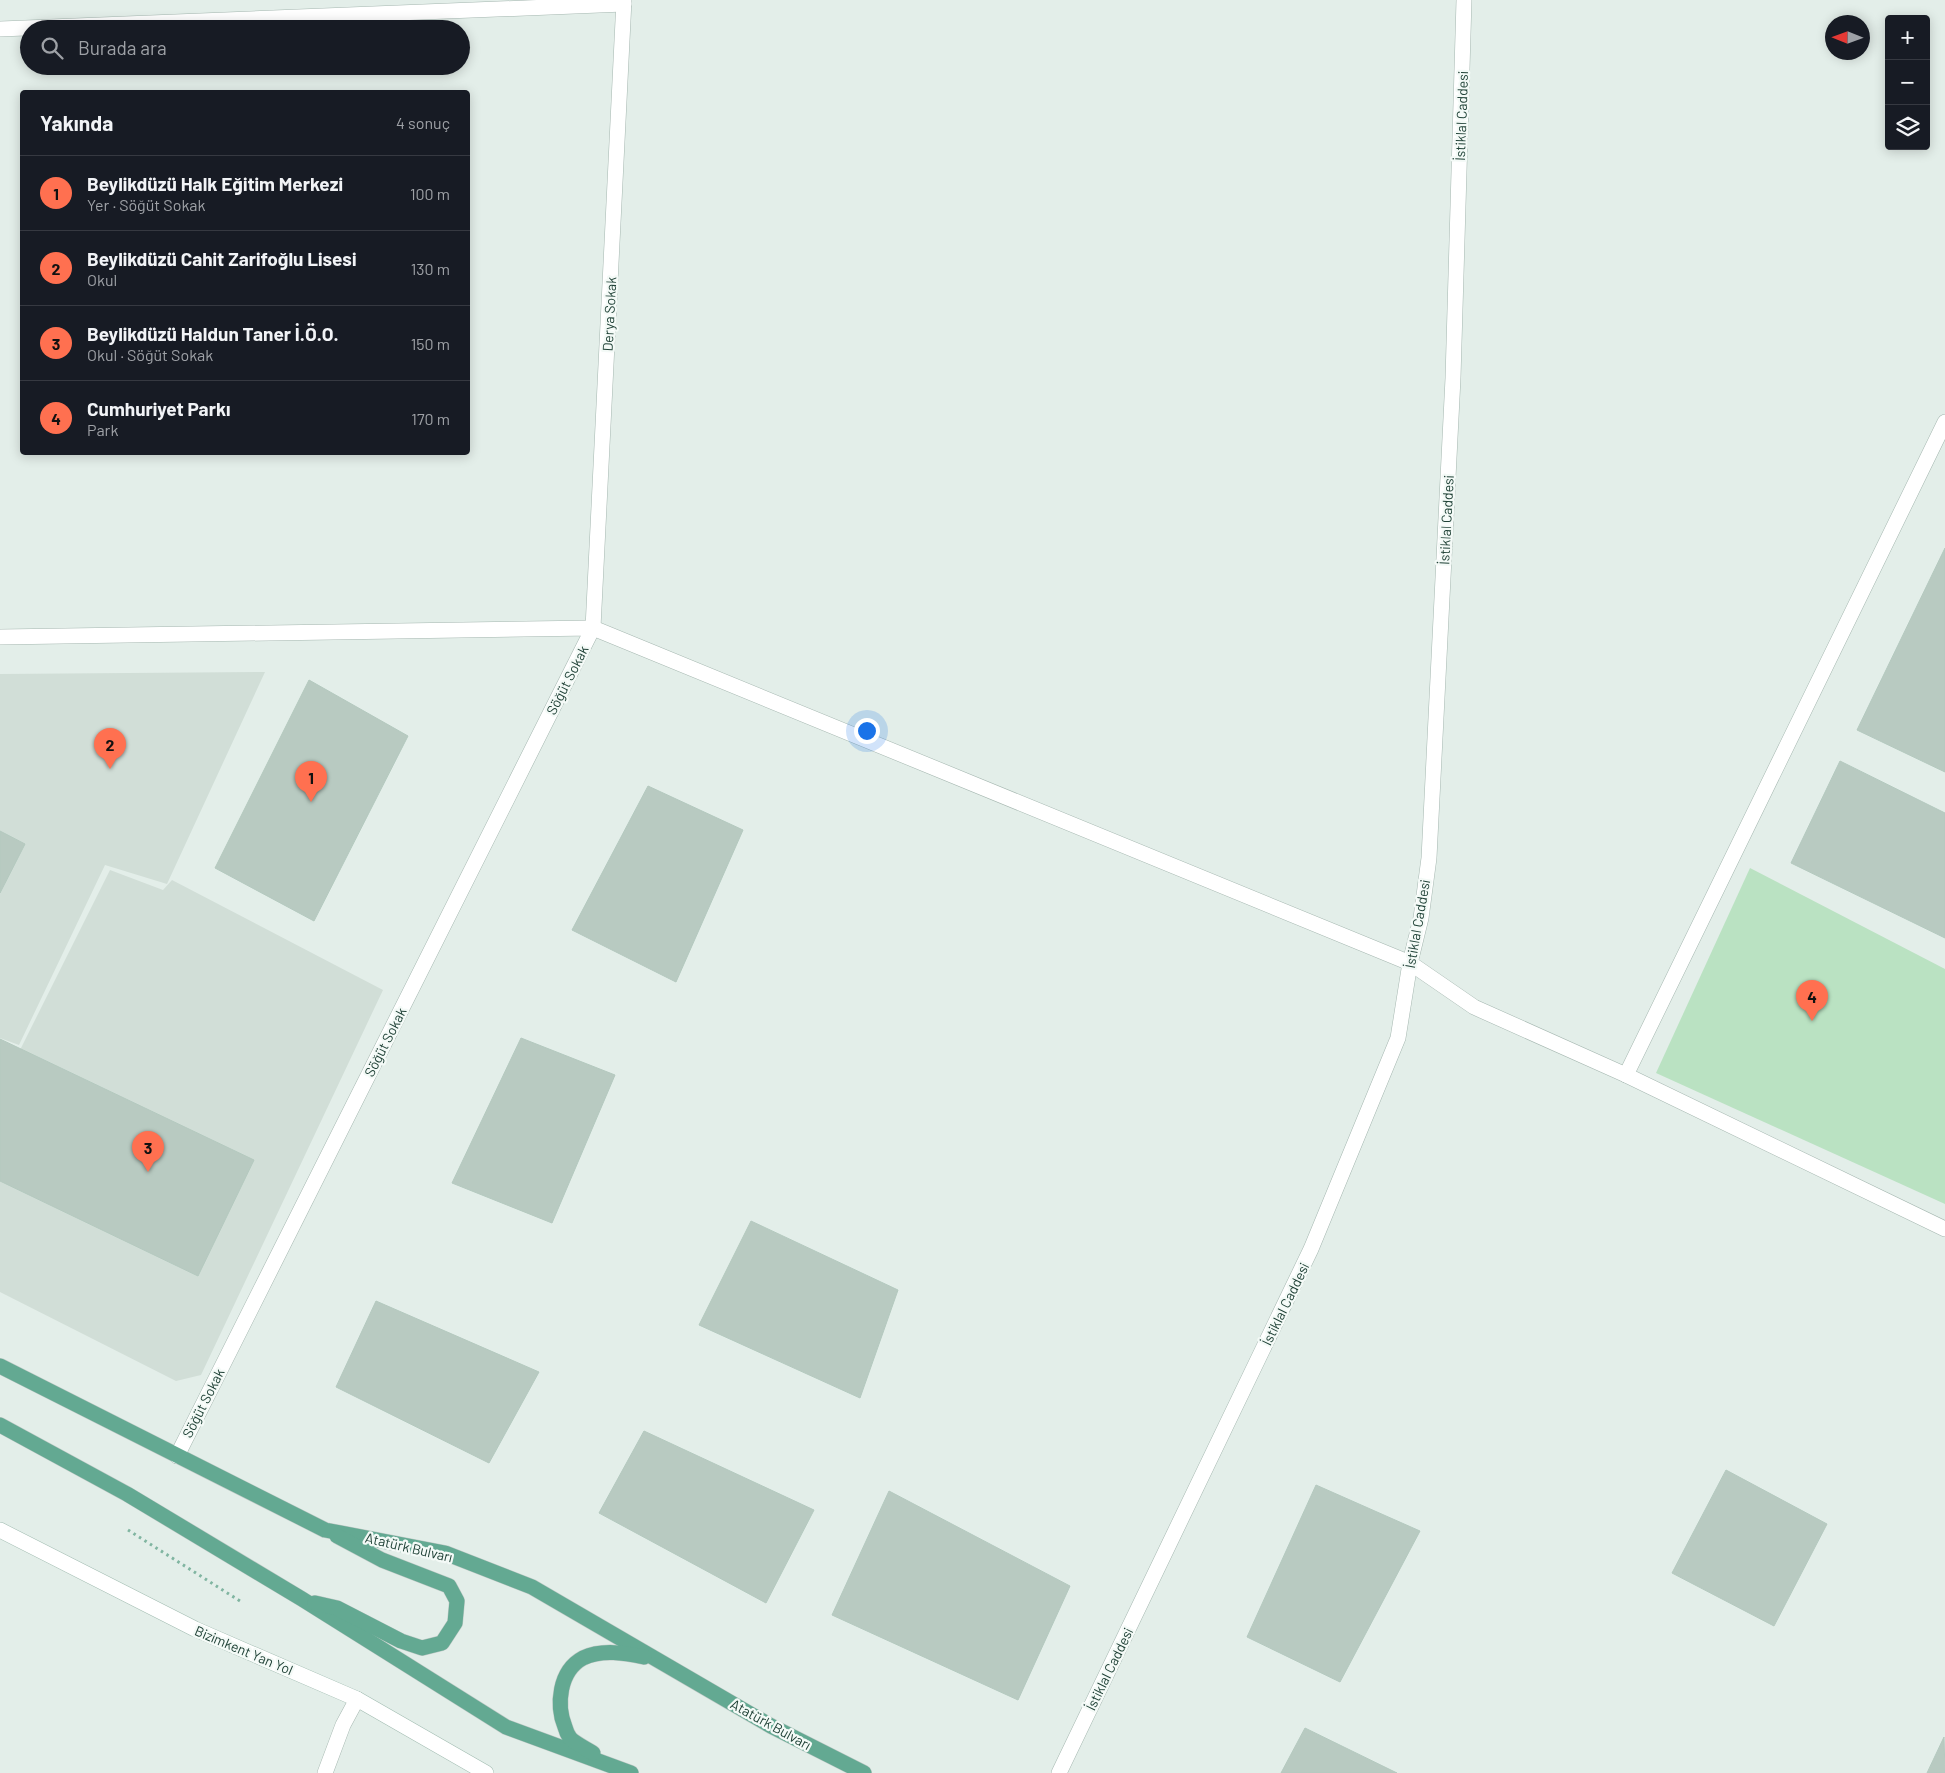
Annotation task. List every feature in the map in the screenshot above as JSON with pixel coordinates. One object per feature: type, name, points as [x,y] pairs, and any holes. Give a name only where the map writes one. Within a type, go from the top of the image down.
[{"type":"main road","name":"Atatürk Bulvarı","points":[[0,1366],[326,1530],[445,1553],[532,1587],[771,1726],[864,1773]]},
{"type":"main road","points":[[0,1425],[127,1494],[302,1599],[506,1727],[631,1773]]},
{"type":"main road","points":[[302,1599],[337,1608],[400,1641],[422,1648],[442,1642],[455,1623],[457,1602],[449,1586],[382,1560],[326,1530]]},
{"type":"main road","points":[[631,1773],[598,1757],[569,1737],[562,1719],[559,1700],[563,1684],[570,1670],[582,1659],[597,1654],[623,1653],[658,1660]]},
{"type":"street","name":"İstiklal Caddesi","points":[[1059,1773],[1311,1249],[1398,1038],[1410,963],[1421,918],[1429,858],[1453,378],[1464,0]]},
{"type":"street","points":[[208,20],[624,2]]},
{"type":"street","name":"Derya Sokak","points":[[593,628],[624,2]]},
{"type":"street","points":[[0,29],[20,28]]},
{"type":"street","points":[[1626,1075],[1945,422]]},
{"type":"street","points":[[0,637],[593,628],[1410,963],[1474,1007],[1626,1075],[1945,1229]]},
{"type":"street","name":"Söğüt Sokak","points":[[177,1456],[593,628]]},
{"type":"street","name":"Bizimkent Yan Yol","points":[[0,1530],[195,1630],[356,1699],[486,1773]]},
{"type":"street","points":[[325,1773],[343,1725],[356,1699]]},
{"type":"path","points":[[126,1529],[240,1601]]},
{"type":"shaded area","points":[[265,672],[167,884],[105,865],[19,1045],[0,1038],[0,674]]},
{"type":"shaded area","points":[[110,870],[163,890],[172,880],[383,990],[201,1375],[176,1381],[0,1292],[0,1043],[19,1052]]},
{"type":"green space","points":[[1750,868],[1945,969],[1945,1204],[1656,1073]]},
{"type":"building","points":[[1945,548],[1945,772],[1857,730]]},
{"type":"building","points":[[309,680],[408,736],[314,921],[215,868]]},
{"type":"building","points":[[1840,761],[1945,813],[1945,938],[1791,863]]},
{"type":"building","points":[[648,786],[743,830],[676,982],[572,930]]},
{"type":"building","points":[[0,831],[25,844],[0,893]]},
{"type":"building","points":[[521,1038],[615,1075],[552,1223],[452,1183]]},
{"type":"building","points":[[0,1039],[254,1160],[198,1276],[0,1181]]},
{"type":"building","points":[[751,1221],[898,1290],[860,1398],[699,1325]]},
{"type":"building","points":[[376,1301],[539,1372],[489,1463],[336,1387]]},
{"type":"building","points":[[644,1431],[814,1510],[766,1603],[599,1513]]},
{"type":"building","points":[[1726,1470],[1827,1524],[1774,1626],[1672,1573]]},
{"type":"building","points":[[1316,1485],[1420,1531],[1340,1682],[1247,1637]]},
{"type":"building","points":[[889,1491],[1070,1586],[1018,1700],[832,1615]]},
{"type":"building","points":[[1305,1728],[1397,1773],[1281,1773]]},
{"type":"building","points":[[1944,1737],[1945,1773],[1927,1773]]},
{"type":"place","name":"Beylikdüzü Cahit Zarifoğlu Lisesi","points":[[110,769]]},
{"type":"place","name":"Beylikdüzü Halk Eğitim Merkezi","points":[[311,802]]},
{"type":"place","name":"Cumhuriyet Parkı","points":[[1812,1021]]},
{"type":"place","name":"Beylikdüzü Haldun Taner İ.Ö.O.","points":[[148,1172]]}]
